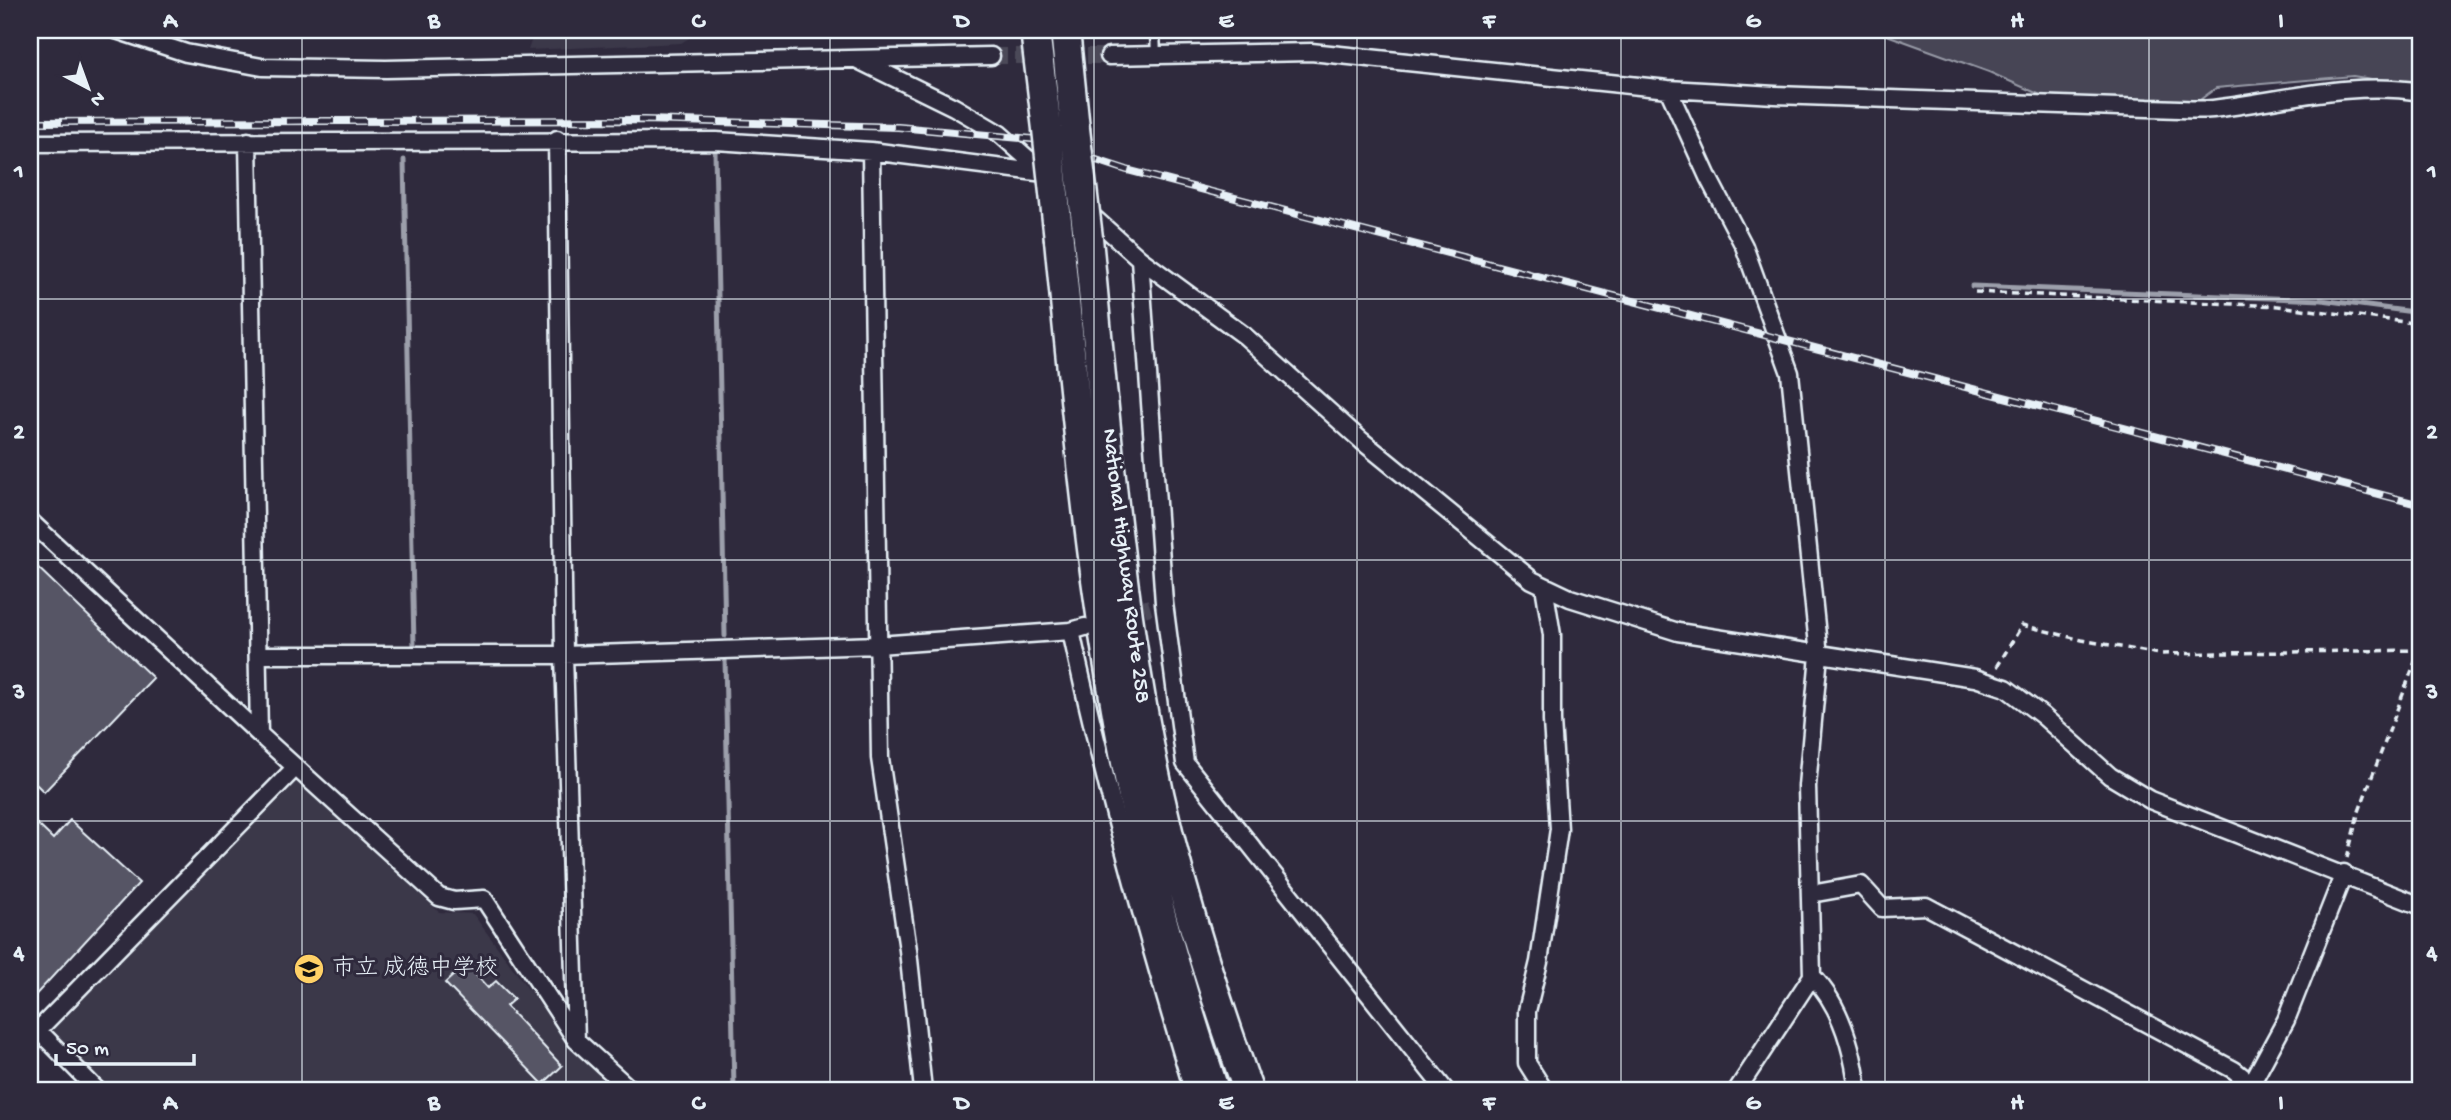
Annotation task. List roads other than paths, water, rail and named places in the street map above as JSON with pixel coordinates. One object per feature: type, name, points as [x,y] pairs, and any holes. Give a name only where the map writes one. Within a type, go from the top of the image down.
[{"type":"highway","name":"National Highway Route 258","points":[[1035,30],[1075,403],[1124,745],[1154,887],[1214,1090]]},
{"type":"highway","name":"National Highway Route 258","points":[[1065,30],[1125,594],[1149,744],[1178,874],[1211,985],[1248,1090]]},
{"type":"street","points":[[119,30],[186,53],[262,67],[400,69],[991,56]]},
{"type":"street","points":[[1109,56],[1311,52],[1668,89],[1775,96],[2210,109],[2346,89],[2400,88],[2421,92]]},
{"type":"street","points":[[856,59],[954,107],[1000,134],[1139,259],[1245,337],[1362,441],[1532,580],[1570,598],[1678,632],[1987,682],[2006,688],[2043,716],[2110,776],[2150,800],[2194,820],[2344,873],[2421,906]]},
{"type":"street","points":[[1668,89],[1708,177],[1744,246],[1790,373],[1819,655],[1807,786],[1812,976],[1737,1090]]},
{"type":"street","points":[[30,143],[557,139],[716,141],[871,151],[1044,173]]},
{"type":"street","points":[[557,139],[565,654],[576,1040]]},
{"type":"street","points":[[248,141],[259,734]]},
{"type":"street","points":[[871,151],[880,758],[908,950],[923,1090]]},
{"type":"street","points":[[1139,259],[1157,605],[1185,763],[1445,1090]]},
{"type":"street","points":[[30,521],[295,768],[439,897],[454,901],[484,899],[576,1040],[631,1090]]},
{"type":"street","points":[[1544,586],[1552,635],[1552,720],[1559,829],[1539,962],[1527,1011],[1527,1063],[1544,1090]]},
{"type":"street","points":[[258,655],[565,654],[878,645],[1078,629],[1102,772],[1193,1090]]},
{"type":"street","points":[[97,1090],[38,1030],[295,768]]},
{"type":"street","points":[[1811,894],[1861,886],[1882,908],[1926,906],[2234,1070],[2253,1089],[2286,1020],[2344,873]]},
{"type":"street","points":[[1812,976],[1824,988],[1853,1049],[1858,1090]]},
{"type":"lane","points":[[1155,30],[1156,57]]},
{"type":"waterway","points":[[715,151],[725,636]]},
{"type":"waterway","points":[[404,160],[414,647]]},
{"type":"waterway","points":[[1972,286],[2322,300],[2421,313]]},
{"type":"waterway","points":[[725,658],[734,1090]]},
{"type":"tunnel","points":[[991,56],[1109,56]]},
{"type":"tunnel","points":[[1121,616],[1150,607]]},
{"type":"railway","points":[[30,122],[644,120],[898,127],[1032,139],[1127,170],[2421,505]]},
{"type":"place","name":"市立 成徳中学校","points":[[309,969]]}]
